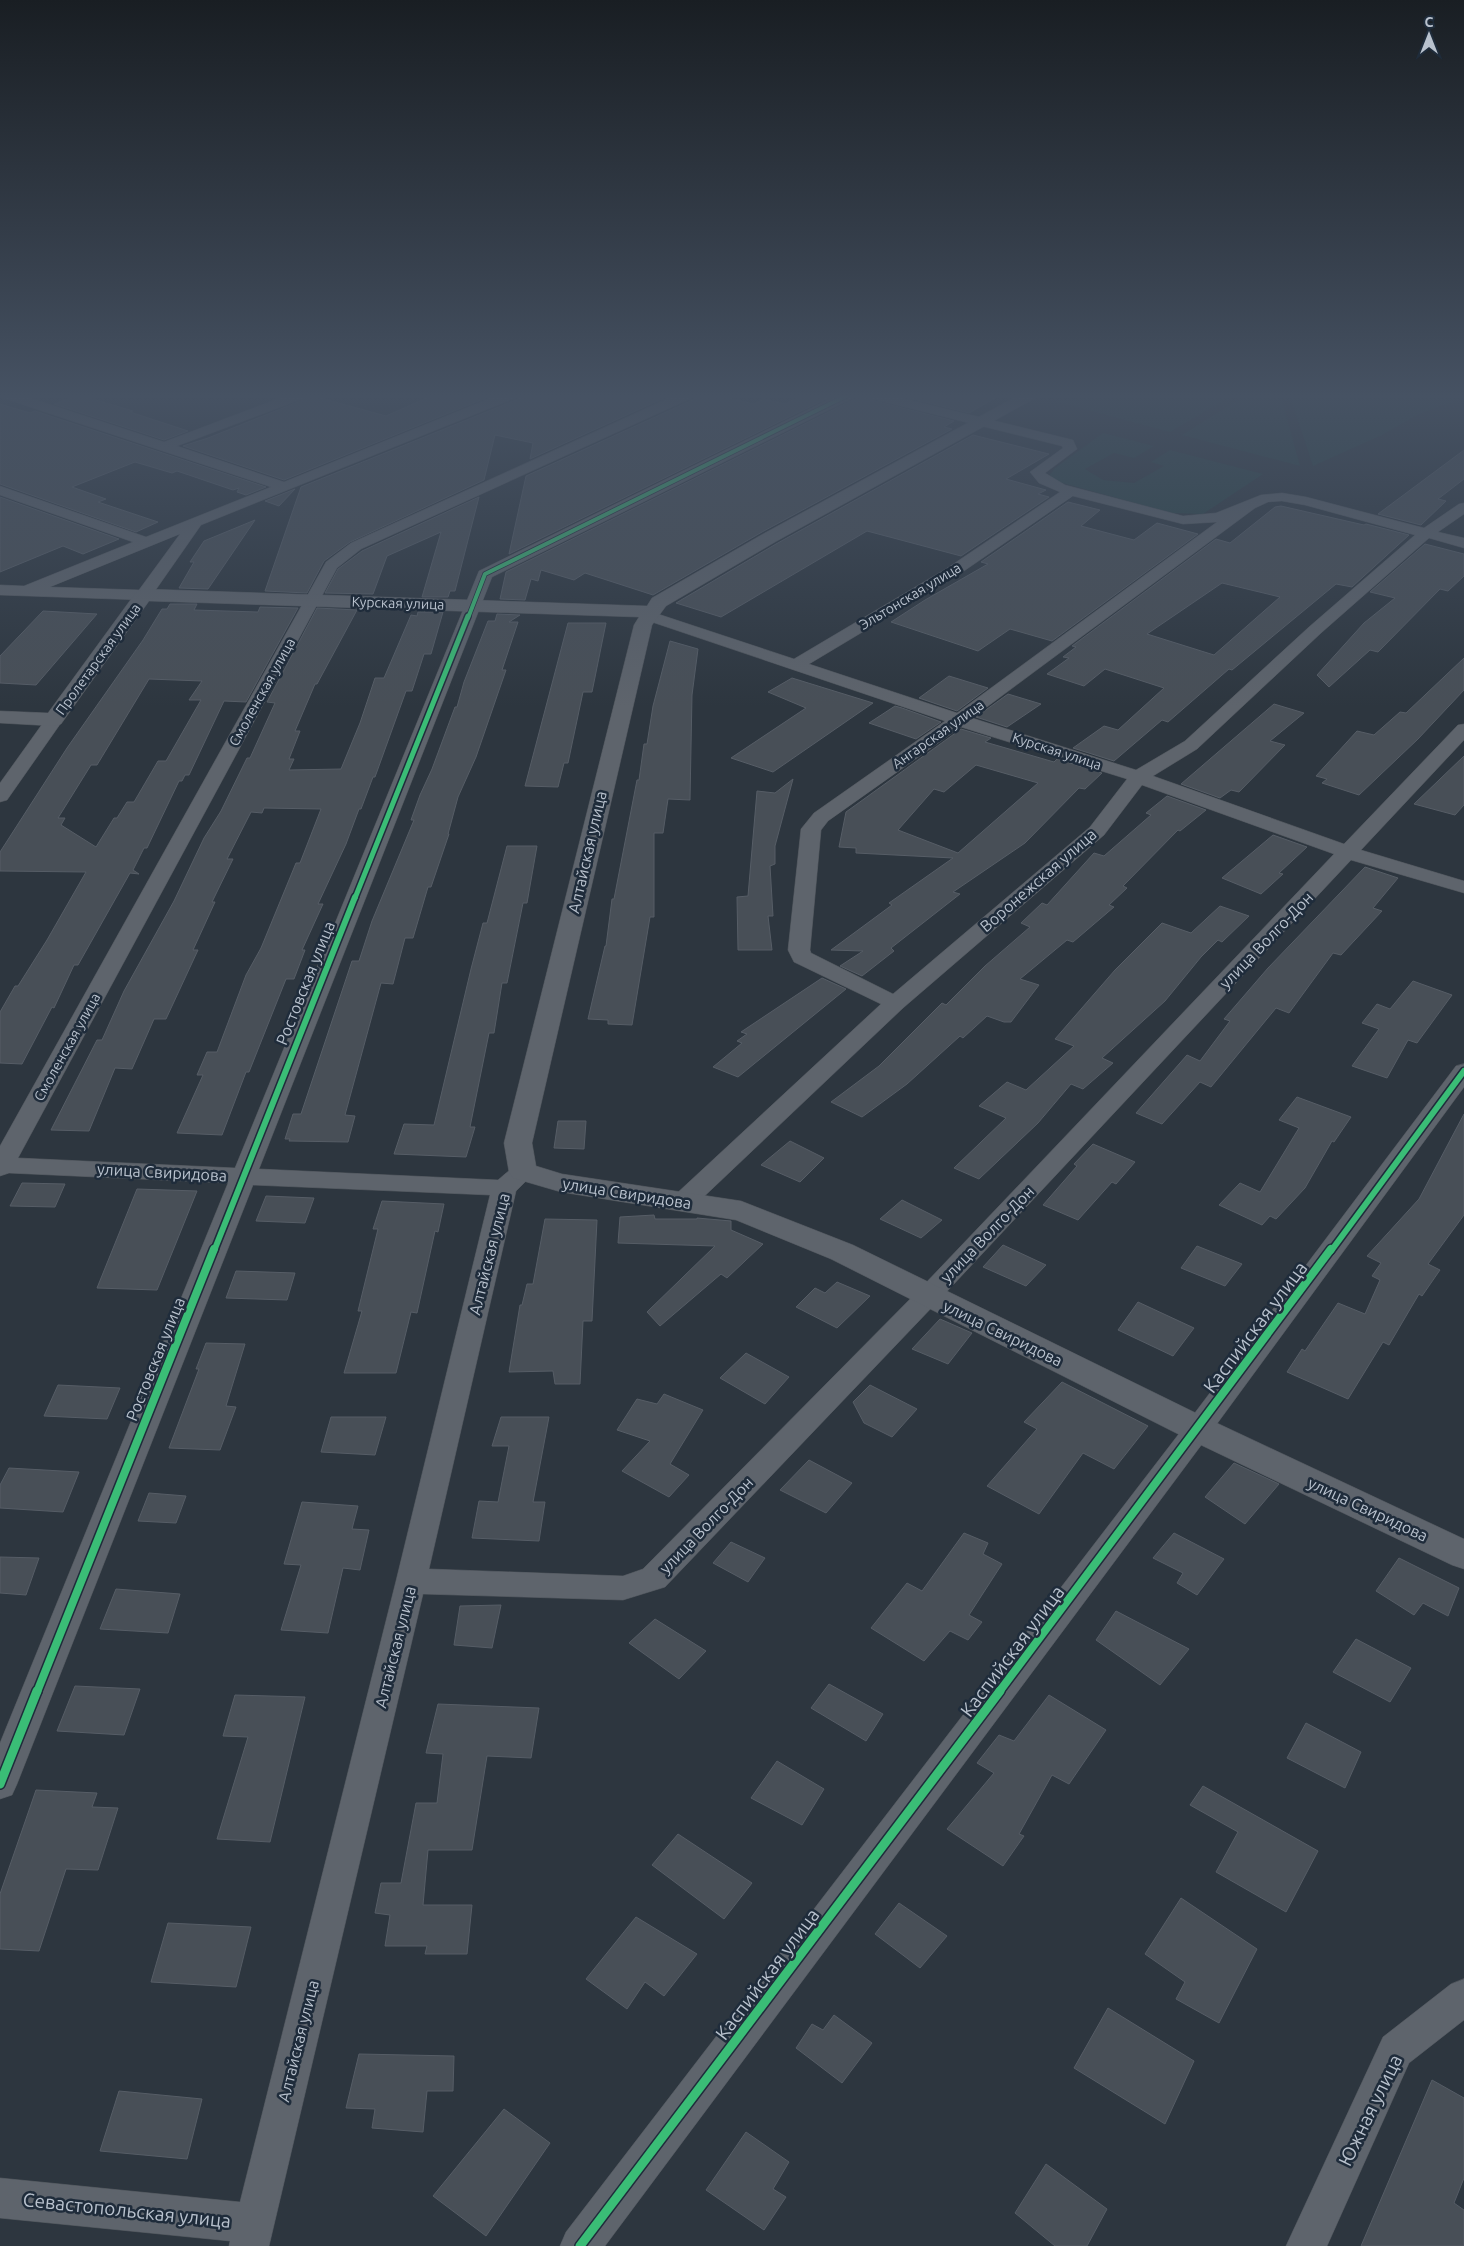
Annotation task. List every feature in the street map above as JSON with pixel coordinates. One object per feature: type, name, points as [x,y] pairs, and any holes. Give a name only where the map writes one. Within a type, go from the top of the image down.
[{"type":"street","points":[[22,498],[146,542]]},
{"type":"street","points":[[26,591],[258,498]]},
{"type":"street","name":"Смоленская улица","points":[[1,1166],[331,565],[356,546],[461,498]]},
{"type":"street","name":"Ростовская улица","points":[[0,1784],[485,574],[499,565],[637,498]]},
{"type":"street","name":"Алтайская улица","points":[[252,2235],[411,1581],[513,1180],[518,1143],[643,624],[659,602],[760,543],[843,498]]},
{"type":"street","name":"Эльтонская улица","points":[[796,665],[955,570],[1061,498]]},
{"type":"street","points":[[1097,498],[1183,520],[1218,517],[1253,502],[1277,498]]},
{"type":"street","points":[[1287,498],[1306,501],[1464,543]]},
{"type":"street","name":"Ангарская улица","points":[[895,1003],[802,957],[799,950],[811,829],[821,817],[959,720],[1253,502]]},
{"type":"street","name":"Воронежская улица","points":[[684,1201],[895,1003],[1097,831],[1138,777],[1191,745],[1315,630],[1426,533],[1464,507]]},
{"type":"street","name":"Пролетарская улица","points":[[0,796],[196,522]]},
{"type":"street","points":[[0,590],[144,595]]},
{"type":"street","name":"Курская улица","points":[[144,595],[651,614],[959,720],[1138,777],[1349,853],[1464,887]]},
{"type":"street","points":[[0,717],[54,720]]},
{"type":"street","name":"улица Волго-Дон","points":[[411,1581],[623,1588],[654,1578],[929,1295],[1349,853],[1464,729]]},
{"type":"street","name":"Каспийская улица","points":[[580,2246],[1198,1429],[1464,1071]]},
{"type":"street","name":"улица Свиридова","points":[[1,1166],[243,1176],[513,1180],[561,1183],[741,1211],[842,1252],[1198,1429],[1464,1555]]},
{"type":"street","name":"Южная улица","points":[[1306,2246],[1396,2050],[1464,1997]]},
{"type":"street","name":"Севастопольская улица","points":[[0,2198],[252,2235]]},
{"type":"green space","points":[[1116,498],[1227,498],[1203,514],[1171,513]]},
{"type":"building","points":[[0,498],[119,539],[83,554],[63,546],[0,572]]},
{"type":"building","points":[[39,498],[103,498],[106,499],[98,502],[158,522],[136,532]]},
{"type":"building","points":[[273,498],[287,498],[279,506],[265,501]]},
{"type":"building","points":[[297,498],[446,498],[350,542],[324,561],[307,593],[265,591]]},
{"type":"building","points":[[479,498],[455,591],[450,591],[448,597],[422,597],[441,532],[387,556],[373,594],[325,593],[338,569],[362,551]]},
{"type":"building","points":[[521,498],[624,498],[509,554]]},
{"type":"building","points":[[656,498],[825,498],[653,595],[585,573],[574,580],[541,570],[538,581],[531,579],[525,600],[500,599],[506,572]]},
{"type":"building","points":[[859,498],[1048,498],[961,556],[867,531],[721,617],[676,603]]},
{"type":"building","points":[[1400,498],[1440,498],[1438,499],[1446,501],[1421,525],[1378,514]]},
{"type":"building","points":[[1068,502],[1100,510],[1081,526],[1134,540],[1157,523],[1198,534],[1052,641],[1010,629],[978,651],[891,622],[988,564],[981,562]]},
{"type":"building","points":[[1281,506],[1409,535],[1352,587],[1336,584],[1232,670],[1229,669],[1168,722],[1162,720],[1114,761],[1073,748],[1104,726],[1118,730],[1164,688],[1105,669],[1084,686],[1047,674],[1069,658],[1063,657],[1076,647],[1072,646],[1216,539],[1230,543],[1275,507]],"holes":[[[1222,583],[1280,597],[1214,655],[1147,634]]]},
{"type":"building","points":[[255,520],[208,589],[179,588],[194,562],[190,562],[204,541]]},
{"type":"building","points":[[1425,544],[1464,554],[1464,576],[1448,591],[1440,589],[1378,652],[1370,650],[1329,687],[1317,675],[1364,623],[1395,598],[1370,592]]},
{"type":"building","points":[[170,604],[197,604],[194,610],[258,612],[260,607],[298,608],[246,702],[224,701],[189,775],[185,775],[182,781],[179,781],[147,848],[144,848],[133,870],[139,874],[130,873],[78,965],[74,965],[54,1008],[52,1007],[22,1064],[0,1063],[0,1012],[15,986],[18,986],[47,940],[86,872],[0,871],[0,852],[67,748],[143,640],[162,609],[167,609]],"holes":[[[149,679],[202,681],[189,700],[201,700],[166,761],[158,761],[134,802],[127,802],[117,818],[114,818],[96,847],[61,825],[65,818],[58,818],[91,765],[97,765]]]},
{"type":"building","points":[[317,608],[357,610],[317,684],[315,684],[295,731],[300,731],[289,759],[294,759],[289,770],[341,769],[360,723],[375,678],[384,678],[411,615],[417,616],[418,612],[443,612],[431,654],[424,654],[412,691],[406,691],[375,777],[373,777],[346,844],[318,904],[323,904],[302,950],[305,950],[294,979],[286,979],[249,1072],[246,1072],[222,1135],[177,1133],[203,1075],[197,1075],[207,1052],[217,1052],[246,975],[261,948],[296,863],[300,863],[321,809],[264,808],[262,813],[251,812],[227,859],[233,859],[212,902],[215,902],[193,950],[198,950],[166,1019],[154,1019],[132,1069],[115,1068],[89,1131],[51,1130],[97,1040],[102,1040],[124,991],[174,901],[204,838],[221,811],[247,758],[250,758],[275,703],[267,702]]},
{"type":"building","points":[[43,611],[97,614],[36,685],[0,683],[0,656]]},
{"type":"building","points":[[497,614],[520,615],[509,622],[518,622],[502,670],[506,670],[476,757],[458,797],[449,834],[431,887],[428,887],[413,938],[405,938],[393,984],[381,983],[345,1115],[355,1116],[348,1142],[289,1141],[290,1139],[285,1139],[293,1114],[301,1114],[352,961],[359,961],[372,921],[414,820],[411,820],[420,795],[432,769],[455,707],[457,707],[464,682],[488,621],[495,621]]},
{"type":"building","points":[[568,623],[606,623],[592,692],[583,692],[568,763],[564,763],[558,787],[525,786]]},
{"type":"building","points":[[670,641],[698,649],[692,695],[690,800],[668,799],[663,833],[654,833],[654,917],[650,917],[632,1025],[608,1024],[608,1020],[588,1019],[606,946],[612,899],[614,899],[637,780],[639,780],[644,744],[647,744],[653,706]]},
{"type":"building","points":[[1464,658],[1464,690],[1418,739],[1359,795],[1322,783],[1327,779],[1316,776],[1357,731],[1374,735],[1400,712],[1406,713]]},
{"type":"building","points":[[949,676],[988,688],[957,711],[919,698]]},
{"type":"building","points":[[792,678],[873,703],[773,772],[731,758],[806,708],[768,692]]},
{"type":"building","points":[[1008,694],[1041,704],[1007,727],[976,717]]},
{"type":"building","points":[[1274,704],[1304,713],[1270,741],[1285,745],[1239,792],[1231,790],[1220,798],[1181,784]]},
{"type":"building","points":[[895,706],[941,722],[916,739],[869,723]]},
{"type":"building","points":[[961,729],[991,738],[985,742],[1054,762],[1057,759],[1102,773],[1085,789],[1079,788],[1025,843],[953,892],[960,894],[891,948],[894,951],[862,976],[840,966],[863,951],[831,950],[892,905],[889,903],[953,858],[856,853],[856,848],[839,847],[846,812]],"holes":[[[976,765],[1038,783],[958,853],[898,830],[934,789],[944,792]]]},
{"type":"building","points":[[1464,756],[1464,805],[1455,815],[1414,804]]},
{"type":"building","points":[[793,779],[775,846],[775,864],[770,866],[773,916],[768,916],[772,950],[738,950],[737,897],[748,896],[757,791],[775,793]]},
{"type":"building","points":[[1167,796],[1206,810],[1180,831],[1178,830],[1123,886],[1127,888],[1109,905],[1114,907],[1073,942],[1067,940],[1020,979],[1039,985],[1011,1022],[1004,1022],[987,1016],[963,1038],[960,1036],[907,1084],[862,1117],[831,1102],[879,1066],[942,1003],[946,1005],[985,966],[1030,927],[1021,923],[1042,903],[1047,905],[1094,853],[1104,856],[1151,815],[1146,813]]},
{"type":"building","points":[[1273,835],[1307,847],[1279,873],[1283,874],[1261,894],[1222,878]]},
{"type":"building","points":[[507,846],[537,846],[527,903],[523,903],[507,983],[502,983],[494,1033],[489,1033],[470,1127],[475,1127],[466,1157],[394,1154],[404,1124],[434,1125],[483,923],[487,923]]},
{"type":"building","points":[[1365,867],[1398,878],[1373,908],[1382,911],[1341,955],[1333,953],[1289,1013],[1276,1008],[1211,1087],[1200,1082],[1162,1124],[1136,1113],[1187,1055],[1200,1061],[1230,1021],[1224,1019],[1268,968]]},
{"type":"building","points":[[1220,906],[1249,916],[1222,942],[1218,940],[1201,957],[1165,1001],[1102,1058],[1113,1063],[1083,1089],[1071,1084],[1038,1123],[979,1179],[954,1168],[1006,1118],[979,1106],[1007,1082],[1026,1090],[1074,1046],[1055,1039],[1115,970],[1162,923],[1191,933]]},
{"type":"building","points":[[822,978],[846,989],[738,1077],[713,1067],[742,1043],[737,1041],[747,1034],[741,1032]]},
{"type":"building","points":[[1413,981],[1452,995],[1417,1043],[1408,1040],[1387,1078],[1352,1066],[1379,1029],[1362,1023],[1377,1004],[1390,1009]]},
{"type":"building","points":[[1297,1097],[1351,1117],[1334,1142],[1332,1141],[1305,1188],[1276,1219],[1270,1216],[1262,1225],[1219,1205],[1240,1183],[1260,1192],[1299,1128],[1279,1120]]},
{"type":"building","points":[[1464,1114],[1464,1215],[1428,1264],[1440,1270],[1422,1296],[1419,1294],[1389,1345],[1383,1342],[1348,1399],[1287,1372],[1302,1349],[1305,1351],[1338,1303],[1365,1314],[1380,1280],[1372,1276],[1381,1263],[1367,1256],[1419,1199]]},
{"type":"building","points":[[558,1121],[586,1121],[584,1149],[554,1148]]},
{"type":"building","points":[[790,1141],[824,1158],[800,1182],[761,1165]]},
{"type":"building","points":[[1093,1144],[1135,1162],[1116,1184],[1112,1182],[1078,1220],[1043,1205],[1077,1166],[1074,1164]]},
{"type":"building","points":[[22,1183],[65,1184],[55,1207],[10,1206]]},
{"type":"building","points":[[137,1189],[197,1191],[157,1290],[97,1288]]},
{"type":"building","points":[[266,1196],[314,1198],[305,1223],[256,1221]]},
{"type":"building","points":[[902,1200],[942,1220],[921,1238],[880,1219]]},
{"type":"building","points":[[382,1201],[444,1204],[438,1232],[435,1231],[417,1313],[411,1312],[396,1373],[344,1373],[362,1311],[358,1311],[378,1229],[373,1229]]},
{"type":"building","points":[[654,1215],[655,1219],[697,1218],[731,1221],[731,1230],[763,1244],[727,1278],[721,1274],[660,1326],[647,1312],[715,1246],[618,1243],[620,1217]]},
{"type":"building","points":[[545,1219],[597,1220],[592,1321],[583,1321],[580,1384],[555,1384],[553,1371],[509,1372],[520,1305],[522,1305],[527,1284],[533,1284]]},
{"type":"building","points":[[1003,1245],[1046,1265],[1026,1286],[983,1267]]},
{"type":"building","points":[[1197,1246],[1242,1264],[1225,1286],[1181,1268]]},
{"type":"building","points":[[236,1271],[295,1273],[287,1300],[226,1298]]},
{"type":"building","points":[[837,1282],[870,1296],[837,1328],[796,1307],[815,1288],[825,1293]]},
{"type":"building","points":[[1138,1302],[1194,1328],[1173,1356],[1118,1330]]},
{"type":"building","points":[[940,1319],[972,1333],[948,1364],[912,1349]]},
{"type":"building","points":[[206,1343],[245,1344],[226,1406],[236,1407],[220,1450],[169,1448],[199,1369],[196,1369]]},
{"type":"building","points":[[746,1353],[789,1377],[765,1404],[720,1378]]},
{"type":"building","points":[[1062,1382],[1148,1426],[1114,1469],[1083,1453],[1039,1514],[987,1486],[1037,1429],[1024,1422]]},
{"type":"building","points":[[58,1385],[120,1388],[107,1419],[44,1416]]},
{"type":"building","points":[[870,1385],[917,1409],[892,1437],[864,1423],[853,1402]]},
{"type":"building","points":[[664,1394],[703,1410],[670,1464],[689,1475],[669,1497],[622,1471],[650,1441],[617,1430],[637,1399],[657,1404]]},
{"type":"building","points":[[331,1417],[386,1417],[375,1455],[321,1452]]},
{"type":"building","points":[[501,1417],[549,1417],[533,1502],[545,1502],[539,1541],[472,1538],[479,1501],[498,1502],[509,1446],[492,1446]]},
{"type":"building","points":[[809,1460],[852,1483],[826,1513],[780,1490]]},
{"type":"building","points":[[1234,1463],[1279,1484],[1245,1524],[1205,1497]]},
{"type":"building","points":[[9,1468],[79,1472],[63,1512],[0,1508],[0,1485]]},
{"type":"building","points":[[149,1493],[186,1496],[176,1523],[138,1521]]},
{"type":"building","points":[[302,1502],[358,1506],[352,1529],[369,1530],[360,1570],[343,1568],[328,1633],[281,1630],[301,1565],[284,1564]]},
{"type":"building","points":[[964,1533],[988,1543],[983,1554],[1002,1564],[969,1615],[982,1622],[968,1640],[950,1631],[924,1661],[871,1628],[907,1583],[922,1591]]},
{"type":"building","points":[[1174,1533],[1224,1559],[1197,1595],[1177,1583],[1183,1573],[1153,1558]]},
{"type":"building","points":[[731,1542],[765,1558],[748,1582],[713,1563]]},
{"type":"building","points":[[0,1557],[39,1558],[26,1595],[0,1593]]},
{"type":"building","points":[[1399,1558],[1459,1588],[1448,1616],[1423,1603],[1414,1615],[1376,1591]]},
{"type":"building","points":[[116,1589],[180,1594],[168,1633],[100,1629]]},
{"type":"building","points":[[501,1605],[492,1648],[454,1645],[460,1606]]},
{"type":"building","points":[[1116,1611],[1189,1649],[1160,1685],[1096,1640]]},
{"type":"building","points":[[655,1619],[706,1651],[679,1679],[629,1643]]},
{"type":"building","points":[[1356,1639],[1411,1668],[1390,1702],[1333,1672]]},
{"type":"building","points":[[829,1684],[883,1714],[866,1741],[811,1708]]},
{"type":"building","points":[[75,1686],[140,1689],[124,1735],[57,1731]]},
{"type":"building","points":[[235,1695],[305,1697],[270,1842],[217,1839],[248,1737],[223,1736]]},
{"type":"building","points":[[1049,1695],[1106,1730],[1069,1784],[1052,1775],[1019,1834],[1024,1836],[1003,1866],[947,1829],[994,1773],[977,1763],[999,1735],[1014,1741]]},
{"type":"building","points":[[438,1704],[539,1708],[531,1758],[487,1756],[472,1850],[428,1850],[423,1905],[472,1905],[467,1954],[425,1954],[427,1946],[385,1946],[390,1915],[375,1913],[381,1883],[401,1883],[416,1803],[437,1803],[443,1754],[426,1753]]},
{"type":"building","points":[[1306,1723],[1361,1752],[1345,1788],[1287,1758]]},
{"type":"building","points":[[777,1761],[824,1789],[802,1825],[751,1798]]},
{"type":"building","points":[[1203,1786],[1318,1851],[1286,1912],[1216,1872],[1238,1832],[1190,1805]]},
{"type":"building","points":[[36,1790],[97,1793],[92,1807],[118,1808],[98,1870],[66,1869],[39,1951],[0,1949],[0,1894]]},
{"type":"building","points":[[678,1834],[752,1883],[724,1919],[652,1865]]},
{"type":"building","points":[[1181,1898],[1257,1949],[1219,2023],[1176,1999],[1185,1982],[1145,1954]]},
{"type":"building","points":[[899,1903],[947,1936],[920,1968],[875,1934]]},
{"type":"building","points":[[636,1917],[697,1954],[664,1996],[645,1982],[627,2009],[586,1979]]},
{"type":"building","points":[[168,1923],[251,1927],[236,1987],[151,1982]]},
{"type":"building","points":[[1108,2008],[1194,2061],[1165,2124],[1074,2068]]},
{"type":"building","points":[[834,2015],[872,2043],[842,2083],[796,2048],[812,2024],[823,2030]]},
{"type":"building","points":[[359,2054],[454,2056],[453,2091],[427,2091],[423,2132],[372,2128],[375,2109],[346,2108]]},
{"type":"building","points":[[1432,2080],[1464,2098],[1464,2178],[1454,2203],[1464,2210],[1464,2246],[1361,2246]]},
{"type":"building","points":[[119,2091],[202,2099],[187,2159],[100,2151]]},
{"type":"building","points":[[504,2109],[550,2143],[486,2236],[433,2196]]},
{"type":"building","points":[[746,2132],[789,2162],[773,2189],[786,2197],[764,2230],[706,2190]]},
{"type":"building","points":[[1046,2164],[1107,2209],[1087,2246],[1055,2246],[1015,2213]]},
{"type":"cycle path","points":[[0,1784],[485,574],[639,498]]},
{"type":"cycle path","points":[[580,2246],[1198,1429],[1464,1071]]}]
